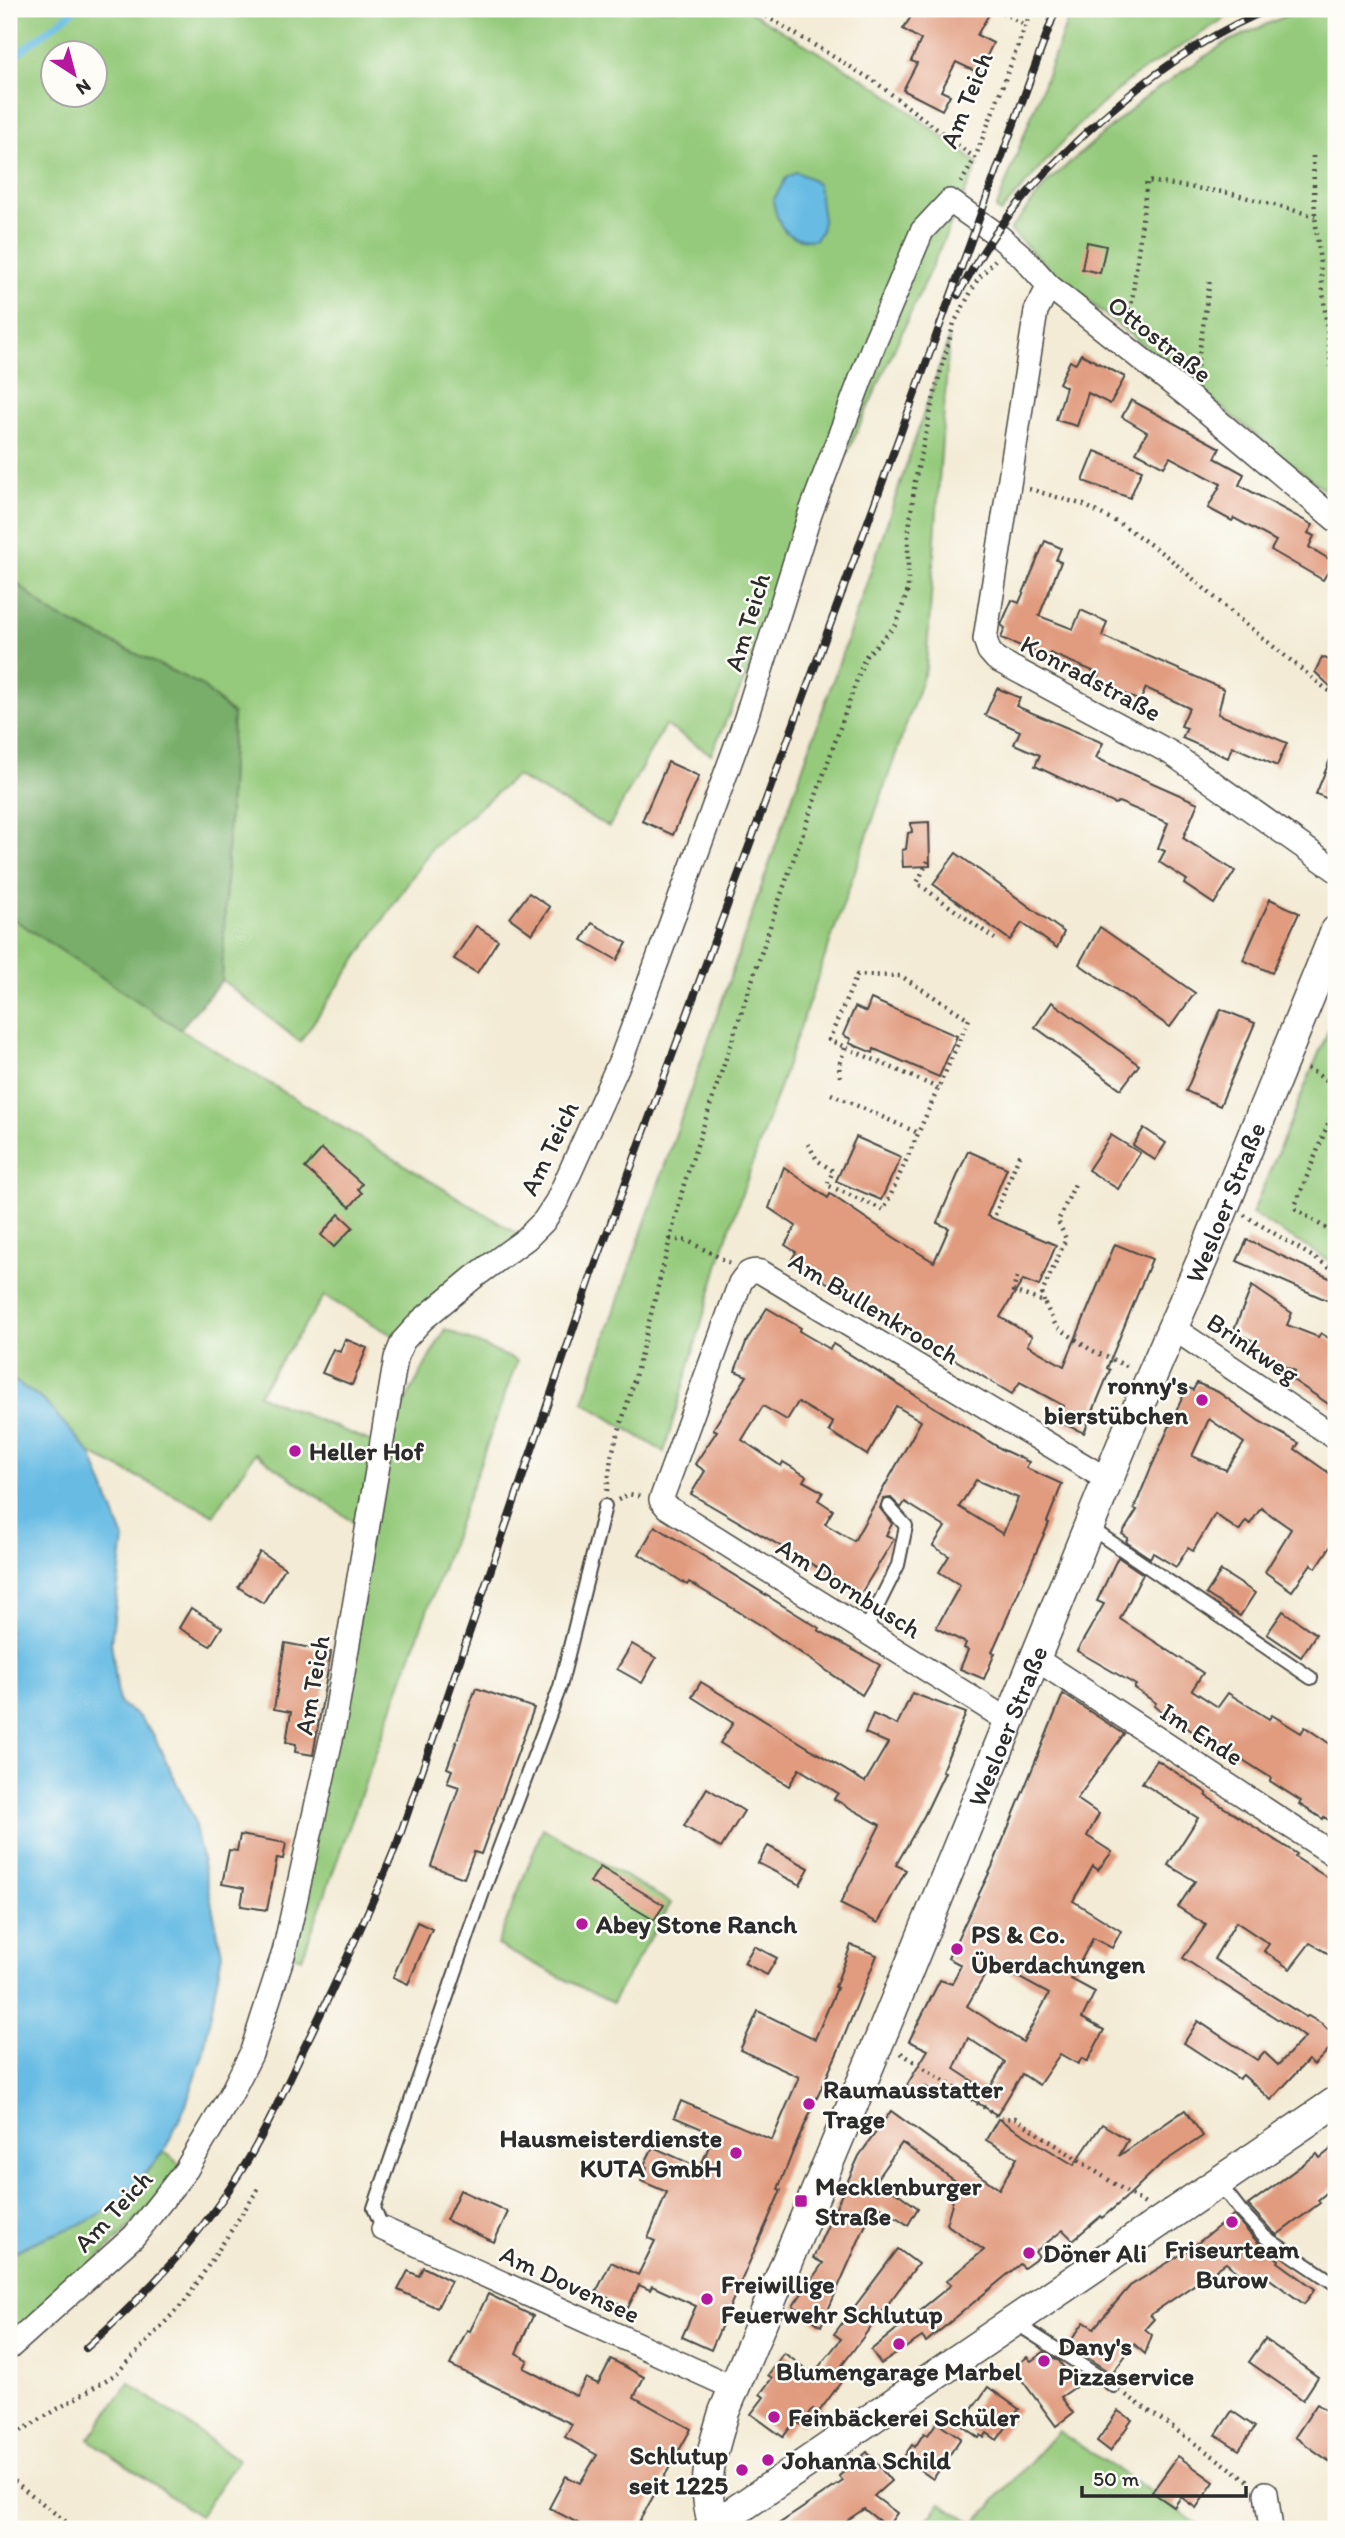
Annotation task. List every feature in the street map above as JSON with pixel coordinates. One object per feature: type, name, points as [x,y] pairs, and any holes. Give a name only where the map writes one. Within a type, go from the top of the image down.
[{"type":"street","name":"Ottostraße","points":[[950,201],[1014,249],[1049,286],[1193,400],[1336,520]]},
{"type":"street","name":"Am Teich","points":[[9,2348],[59,2301],[102,2267],[151,2216],[186,2170],[230,2096],[251,2054],[284,1952],[331,1740],[396,1358],[403,1341],[422,1321],[474,1277],[526,1239],[544,1221],[563,1190],[622,1057],[744,724],[810,514],[874,344],[922,231],[950,201]]},
{"type":"street","name":"Konradstraße","points":[[1049,286],[1036,311],[985,639],[989,651],[996,659],[1171,753],[1336,870]]},
{"type":"street","name":"Wesloer Straße","points":[[712,2528],[706,2502],[709,2467],[723,2412],[880,2039],[1336,931]]},
{"type":"street","name":"Am Bullenkrooch","points":[[661,1500],[740,1283],[747,1273],[754,1270],[1108,1480]]},
{"type":"street","name":"Brinkweg","points":[[1173,1328],[1336,1438]]},
{"type":"street","name":"Am Dornbusch","points":[[661,1500],[667,1507],[1009,1721]]},
{"type":"street","name":"Im Ende","points":[[1036,1659],[1336,1856]]},
{"type":"street","points":[[712,2528],[1336,2102]]},
{"type":"street","name":"Am Dovensee","points":[[383,2229],[734,2388]]},
{"type":"street","points":[[1265,2493],[1271,2529]]},
{"type":"lane","points":[[383,2229],[374,2208],[484,1889],[560,1687],[605,1506]]},
{"type":"lane","points":[[864,1631],[898,1565],[906,1526],[888,1506]]},
{"type":"lane","points":[[1089,1527],[1311,1678]]},
{"type":"lane","points":[[1219,2182],[1240,2210],[1265,2236],[1334,2283]]},
{"type":"lane","points":[[1013,2322],[1114,2386]]},
{"type":"path","points":[[754,9],[874,80],[975,159]]},
{"type":"path","points":[[996,9],[1026,26]]},
{"type":"path","name":"Am Teich","points":[[950,201],[975,159],[1032,9]]},
{"type":"path","points":[[1313,156],[1315,216],[1336,414]]},
{"type":"path","points":[[1126,349],[1147,181],[1229,193],[1315,216]]},
{"type":"path","points":[[605,1506],[611,1457],[634,1381],[684,1184],[865,657],[896,625],[908,590],[908,537],[915,481],[954,323],[978,279],[996,259],[1014,249]]},
{"type":"path","points":[[1193,400],[1210,279]]},
{"type":"path","points":[[1008,484],[1084,505],[1124,526],[1169,558],[1336,697]]},
{"type":"path","points":[[928,861],[917,883],[995,939]]},
{"type":"path","points":[[808,1144],[817,1160],[833,1171],[827,1185],[884,1210],[969,1019],[901,976],[856,975],[829,1040],[938,1088]]},
{"type":"path","points":[[840,1077],[839,1065],[845,1048]]},
{"type":"path","points":[[1286,1054],[1336,1086]]},
{"type":"path","points":[[831,1094],[918,1133]]},
{"type":"path","points":[[1336,1104],[1295,1206],[1336,1234]]},
{"type":"path","points":[[995,1216],[1020,1153]]},
{"type":"path","points":[[1075,1184],[1058,1221],[1066,1239],[1042,1293],[1044,1302],[1056,1326],[1091,1350],[1153,1374]]},
{"type":"path","points":[[1224,1203],[1336,1271]]},
{"type":"path","points":[[670,1240],[688,1241],[747,1273]]},
{"type":"path","points":[[1017,1277],[1013,1291],[1044,1302]]},
{"type":"path","points":[[605,1506],[629,1494],[661,1500]]},
{"type":"path","points":[[880,2039],[1002,2119],[1015,2118],[1165,2219]]},
{"type":"path","points":[[9,2438],[116,2374],[186,2300],[258,2189]]},
{"type":"path","points":[[1114,2386],[1265,2493]]},
{"type":"path","points":[[9,2477],[75,2529]]},
{"type":"green space","points":[[9,9],[745,9],[879,88],[978,164],[711,754],[665,725],[609,827],[516,776],[432,848],[300,1042],[222,980],[233,714],[201,685],[51,613],[9,576]]},
{"type":"green space","points":[[1072,9],[1239,9],[1133,77],[1077,126],[1000,213],[996,209]]},
{"type":"green space","points":[[1301,9],[1330,9],[1336,38],[1336,499],[1057,276],[1010,230],[1050,180],[1149,94],[1227,42]]},
{"type":"green space","points":[[949,338],[926,668],[725,1242],[664,1452],[583,1402]]},
{"type":"green space","points":[[9,576],[51,613],[201,685],[233,715],[222,980],[180,1029],[9,916]]},
{"type":"green space","points":[[9,916],[180,1029],[526,1239],[403,1341],[324,1296],[258,1395],[381,1446],[445,1329],[517,1361],[302,1958],[284,1952],[366,1531],[255,1453],[214,1515],[91,1454],[44,1401],[9,1377]]},
{"type":"green space","points":[[1336,1012],[1336,1265],[1252,1214]]},
{"type":"green space","name":"Abey Stone Ranch","points":[[543,1828],[671,1903],[612,2003],[497,1945]]},
{"type":"green space","points":[[164,2151],[186,2170],[9,2348],[9,2255],[108,2209],[132,2189]]},
{"type":"green space","points":[[129,2383],[238,2460],[199,2516],[89,2439]]},
{"type":"green space","points":[[1058,2431],[1203,2529],[918,2529],[941,2503],[974,2524]]},
{"type":"water","points":[[796,172],[818,185],[823,220],[821,232],[814,240],[790,235],[781,225],[775,210],[773,201],[786,178]]},
{"type":"water","points":[[9,1377],[44,1401],[91,1454],[124,1539],[111,1642],[119,1703],[140,1718],[154,1736],[193,1817],[222,1953],[203,2055],[186,2105],[164,2151],[123,2199],[86,2222],[29,2244],[9,2255]]},
{"type":"building","points":[[916,9],[992,9],[977,35],[993,43],[979,73],[956,62],[941,91],[950,95],[942,110],[903,90],[917,63],[911,61],[921,40],[903,29]]},
{"type":"building","points":[[1087,242],[1106,246],[1100,273],[1082,269]]},
{"type":"building","points":[[1081,354],[1125,377],[1110,404],[1088,393],[1077,426],[1056,420],[1066,387],[1059,383],[1070,361],[1075,364]]},
{"type":"building","points":[[1131,400],[1220,448],[1215,458],[1244,474],[1239,485],[1313,525],[1308,533],[1314,536],[1309,547],[1334,562],[1323,580],[1271,550],[1276,541],[1234,518],[1232,521],[1208,508],[1221,484],[1170,457],[1164,467],[1136,452],[1147,432],[1122,417]]},
{"type":"building","points":[[1095,451],[1142,470],[1130,498],[1083,481]]},
{"type":"building","points":[[1045,541],[1061,548],[1056,560],[1061,562],[1039,616],[1073,629],[1081,610],[1107,622],[1102,636],[1224,689],[1218,714],[1287,743],[1277,766],[1232,746],[1228,758],[1182,738],[1187,728],[1181,726],[1189,708],[1170,699],[1146,688],[1140,701],[1096,682],[1100,674],[1050,653],[1048,657],[1001,638],[1005,628],[1001,625],[1012,600],[1019,603]]},
{"type":"building","points":[[1322,657],[1336,663],[1336,692],[1315,672]]},
{"type":"building","points":[[997,688],[1020,698],[1016,706],[1103,743],[1096,758],[1198,803],[1183,838],[1235,871],[1214,904],[1184,884],[1187,880],[1159,862],[1165,851],[1158,848],[1168,823],[1119,802],[1115,804],[1035,766],[1040,755],[1014,744],[1020,731],[985,715]]},
{"type":"building","points":[[1336,745],[1336,802],[1316,794]]},
{"type":"building","points":[[668,762],[699,776],[673,835],[642,821]]},
{"type":"building","points":[[929,822],[930,866],[903,867],[902,850],[906,849],[908,833],[912,832],[911,823]]},
{"type":"building","points":[[956,853],[1064,932],[1057,948],[1022,923],[1010,940],[933,884]]},
{"type":"building","points":[[529,893],[550,907],[532,934],[510,918]]},
{"type":"building","points":[[1270,899],[1299,913],[1272,973],[1243,960]]},
{"type":"building","points":[[592,923],[627,943],[617,960],[582,940]]},
{"type":"building","points":[[476,926],[498,940],[477,973],[454,959]]},
{"type":"building","points":[[1100,927],[1195,993],[1170,1027],[1079,964]]},
{"type":"building","points":[[871,999],[957,1036],[939,1077],[874,1049],[873,1053],[849,1043],[851,1039],[843,1035],[855,1007],[866,1012]]},
{"type":"building","points":[[1052,1002],[1139,1065],[1121,1089],[1035,1027]]},
{"type":"building","points":[[1221,1009],[1255,1023],[1220,1106],[1186,1091]]},
{"type":"building","points":[[1144,1128],[1166,1143],[1155,1160],[1133,1145]]},
{"type":"building","points":[[1111,1135],[1140,1153],[1118,1189],[1088,1170]]},
{"type":"building","points":[[856,1137],[901,1157],[881,1200],[836,1181]]},
{"type":"building","points":[[322,1149],[362,1184],[358,1189],[362,1193],[350,1207],[305,1168]]},
{"type":"building","points":[[968,1151],[1007,1168],[987,1216],[1056,1245],[1039,1286],[1023,1280],[1000,1317],[1032,1336],[1027,1345],[1064,1366],[1115,1244],[1152,1259],[1107,1368],[1110,1370],[1084,1433],[1057,1421],[1064,1406],[1020,1382],[1012,1394],[791,1261],[796,1252],[785,1245],[796,1226],[769,1208],[784,1167],[828,1198],[830,1194],[934,1262],[949,1228],[937,1223]]},
{"type":"building","points":[[339,1214],[353,1227],[334,1247],[321,1235]]},
{"type":"building","points":[[1247,1240],[1336,1281],[1336,1294],[1331,1302],[1237,1261]]},
{"type":"building","points":[[1252,1286],[1292,1313],[1287,1325],[1318,1337],[1321,1333],[1336,1343],[1336,1409],[1290,1378],[1295,1371],[1250,1352],[1254,1341],[1233,1332]]},
{"type":"building","points":[[767,1308],[801,1328],[799,1331],[830,1349],[833,1344],[1003,1450],[1029,1462],[1026,1468],[1062,1484],[1047,1522],[1049,1523],[992,1652],[995,1653],[984,1679],[960,1669],[968,1650],[964,1648],[966,1643],[936,1628],[960,1585],[939,1572],[949,1556],[933,1546],[945,1527],[905,1502],[901,1508],[891,1498],[883,1499],[880,1508],[892,1524],[886,1535],[894,1539],[860,1595],[837,1582],[839,1580],[691,1494],[705,1471],[695,1464],[717,1431],[713,1429],[747,1376],[735,1371],[747,1340]],"holes":[[[798,1402],[833,1423],[829,1431],[867,1455],[896,1406],[921,1421],[854,1541],[825,1524],[833,1510],[818,1500],[823,1492],[803,1481],[806,1476],[783,1462],[781,1466],[742,1440],[763,1406],[787,1420]],[[976,1480],[1018,1498],[1003,1534],[959,1507]]]},
{"type":"building","points":[[345,1339],[367,1348],[352,1385],[322,1373],[333,1349],[340,1352]]},
{"type":"building","points":[[1197,1383],[1218,1392],[1259,1421],[1299,1443],[1295,1449],[1336,1478],[1336,1538],[1316,1568],[1311,1564],[1292,1591],[1265,1572],[1291,1529],[1261,1508],[1250,1524],[1246,1521],[1239,1531],[1215,1514],[1193,1551],[1188,1548],[1176,1567],[1153,1553],[1150,1558],[1126,1542],[1128,1538],[1122,1534],[1137,1510],[1134,1509],[1187,1387],[1193,1390]],"holes":[[[1209,1419],[1244,1443],[1226,1470],[1192,1456]]]},
{"type":"building","points":[[655,1526],[819,1628],[818,1630],[880,1665],[862,1695],[759,1624],[689,1582],[687,1585],[639,1554]]},
{"type":"building","points":[[260,1552],[285,1568],[263,1603],[238,1587]]},
{"type":"building","points":[[1118,1557],[1143,1574],[1120,1619],[1203,1673],[1192,1690],[1218,1707],[1228,1693],[1269,1719],[1272,1715],[1301,1733],[1305,1727],[1336,1748],[1336,1825],[1299,1804],[1301,1801],[1270,1781],[1271,1778],[1232,1753],[1230,1756],[1154,1706],[1156,1703],[1134,1688],[1136,1685],[1077,1651],[1104,1604],[1097,1601]]},
{"type":"building","points":[[1221,1571],[1255,1593],[1240,1616],[1206,1594]]},
{"type":"building","points":[[191,1608],[222,1627],[210,1646],[179,1628]]},
{"type":"building","points":[[1283,1611],[1316,1634],[1301,1657],[1267,1634]]},
{"type":"building","points":[[285,1643],[331,1652],[313,1755],[295,1752],[296,1744],[286,1742],[291,1712],[274,1709]]},
{"type":"building","points":[[632,1644],[656,1658],[642,1683],[617,1669]]},
{"type":"building","points":[[701,1682],[865,1782],[888,1743],[865,1733],[873,1714],[897,1725],[912,1693],[966,1713],[942,1771],[945,1772],[896,1865],[906,1870],[878,1923],[840,1904],[880,1825],[834,1799],[838,1793],[799,1769],[789,1786],[720,1743],[733,1723],[692,1697]]},
{"type":"building","points":[[476,1688],[534,1708],[481,1854],[474,1852],[464,1878],[431,1866],[459,1787],[447,1783],[452,1770],[447,1768]]},
{"type":"building","points":[[1063,1694],[1124,1734],[1077,1799],[1099,1814],[1087,1836],[1112,1852],[1098,1870],[1093,1866],[1073,1901],[1121,1931],[1112,1948],[1093,1938],[1071,1979],[1095,1992],[1082,2018],[1104,2030],[1087,2062],[1082,2058],[1078,2064],[1060,2054],[1039,2085],[1022,2074],[997,2115],[954,2088],[947,2099],[926,2087],[920,2100],[904,2090],[928,2050],[909,2041],[940,1980],[952,1984],[961,1965],[948,1958],[992,1867]],"holes":[[[992,1963],[1049,1994],[1023,2042],[967,2006]],[[968,2038],[1005,2062],[988,2091],[954,2069]]]},
{"type":"building","points":[[1157,1760],[1336,1883],[1336,1958],[1310,1943],[1290,1969],[1264,1951],[1269,1944],[1236,1922],[1214,1959],[1306,2017],[1322,2024],[1336,2038],[1336,2042],[1314,2065],[1308,2060],[1271,2100],[1243,2075],[1239,2079],[1184,2043],[1198,2021],[1257,2060],[1264,2052],[1278,2065],[1305,2037],[1183,1958],[1206,1925],[1178,1907],[1195,1881],[1168,1865],[1198,1818],[1142,1783]]},
{"type":"building","points":[[707,1788],[744,1811],[721,1848],[684,1826]]},
{"type":"building","points":[[240,1835],[286,1843],[283,1859],[277,1858],[267,1910],[241,1906],[244,1888],[222,1884],[229,1850],[237,1851]]},
{"type":"building","points":[[768,1846],[809,1868],[800,1885],[758,1863]]},
{"type":"building","points":[[600,1867],[664,1905],[654,1920],[590,1882]]},
{"type":"building","points":[[417,1922],[432,1929],[408,1984],[393,1977]]},
{"type":"building","points":[[851,1945],[877,1955],[794,2149],[778,2189],[781,2190],[711,2350],[682,2337],[696,2306],[652,2286],[650,2290],[639,2285],[628,2308],[596,2292],[611,2262],[638,2275],[655,2241],[648,2238],[667,2192],[641,2181],[647,2167],[644,2165],[653,2147],[700,2168],[714,2134],[674,2117],[681,2101],[772,2140],[799,2077],[740,2050],[758,2011],[815,2039],[837,1988],[835,1987]]},
{"type":"building","points":[[754,1946],[777,1958],[767,1975],[744,1963]]},
{"type":"building","points":[[1185,2110],[1203,2136],[1161,2164],[1129,2195],[1073,2240],[1063,2230],[1035,2252],[1039,2257],[1024,2268],[1020,2264],[926,2342],[922,2337],[881,2364],[871,2350],[951,2285],[946,2281],[984,2250],[946,2224],[958,2183],[902,2143],[875,2181],[889,2187],[918,2208],[908,2225],[881,2207],[877,2217],[870,2215],[821,2326],[793,2306],[823,2263],[813,2258],[859,2156],[891,2111],[999,2189],[1017,2158],[986,2140],[998,2119],[1074,2165],[1102,2124],[1128,2140],[1119,2156]]},
{"type":"building","points":[[1336,2145],[1336,2185],[1318,2200],[1320,2203],[1277,2235],[1248,2205],[1317,2154],[1320,2158]]},
{"type":"building","points":[[460,2190],[508,2212],[494,2242],[446,2220]]},
{"type":"building","points":[[1233,2215],[1261,2246],[1279,2260],[1278,2262],[1315,2289],[1304,2304],[1260,2272],[1252,2283],[1226,2263],[1150,2315],[1154,2319],[1145,2329],[1152,2335],[1145,2354],[1134,2344],[1112,2374],[1068,2345],[1084,2322],[1094,2328],[1130,2286],[1190,2249]]},
{"type":"building","points":[[898,2249],[918,2264],[837,2372],[844,2378],[818,2413],[813,2409],[801,2425],[795,2421],[783,2437],[751,2414],[764,2397],[760,2394],[772,2378],[768,2375],[784,2353],[813,2374],[841,2339],[834,2334]]},
{"type":"building","points":[[423,2267],[451,2281],[437,2308],[398,2290],[408,2271],[419,2276]]},
{"type":"building","points":[[488,2294],[533,2316],[516,2353],[528,2360],[524,2368],[576,2396],[586,2378],[598,2384],[611,2359],[644,2377],[634,2397],[691,2429],[635,2529],[574,2529],[578,2523],[549,2508],[566,2476],[580,2483],[597,2455],[565,2437],[572,2424],[450,2365]]},
{"type":"building","points":[[1265,2339],[1318,2377],[1303,2400],[1249,2362]]},
{"type":"building","points":[[1044,2352],[1059,2361],[1077,2386],[1061,2397],[1073,2413],[1056,2426],[1013,2368],[1027,2357],[1031,2361]]},
{"type":"building","points":[[988,2387],[1019,2409],[997,2440],[987,2433],[984,2438],[981,2435],[979,2438],[961,2425]]},
{"type":"building","points":[[1317,2404],[1336,2417],[1336,2466],[1295,2437]]},
{"type":"building","points":[[1118,2411],[1132,2420],[1110,2451],[1097,2441]]},
{"type":"building","points":[[1232,2411],[1255,2427],[1239,2450],[1216,2435]]},
{"type":"building","points":[[937,2422],[961,2438],[933,2479],[903,2458],[912,2445],[915,2447],[924,2433],[928,2435]]},
{"type":"building","points":[[867,2452],[891,2481],[874,2496],[897,2513],[887,2527],[864,2509],[834,2529],[771,2529],[843,2481],[839,2476]]},
{"type":"building","points":[[1178,2456],[1214,2482],[1196,2508],[1181,2497],[1174,2507],[1152,2492]]},
{"type":"waterway","points":[[9,60],[76,9]]},
{"type":"railway","points":[[86,2348],[171,2264],[209,2218],[243,2168],[267,2125],[328,1998],[398,1841],[592,1274],[1056,9]]},
{"type":"railway","points":[[958,295],[997,231],[1052,166],[1085,134],[1157,74],[1195,48],[1270,9]]},
{"type":"place","name":"ronny's bierstübchen","points":[[1202,1400]]},
{"type":"place","name":"Heller Hof","points":[[295,1451]]},
{"type":"place","name":"Abey Stone Ranch","points":[[582,1924]]},
{"type":"place","name":"PS & Co. Überdachungen","points":[[957,1949]]},
{"type":"place","name":"Raumausstatter Trage","points":[[809,2104]]},
{"type":"place","name":"Hausmeisterdienste KUTA GmbH","points":[[736,2153]]},
{"type":"place","name":"Mecklenburger Straße","points":[[801,2201]]},
{"type":"place","name":"Friseurteam Burow","points":[[1232,2222]]},
{"type":"place","name":"Döner Ali","points":[[1029,2253]]},
{"type":"place","name":"Freiwillige Feuerwehr Schlutup","points":[[707,2299]]},
{"type":"place","name":"Blumengarage Marbel","points":[[899,2344]]},
{"type":"place","name":"Dany's Pizzaservice","points":[[1044,2361]]},
{"type":"place","name":"Feinbäckerei Schüler","points":[[774,2417]]},
{"type":"place","name":"Johanna Schild","points":[[768,2460]]},
{"type":"place","name":"Schlutup seit 1225","points":[[742,2470]]}]
